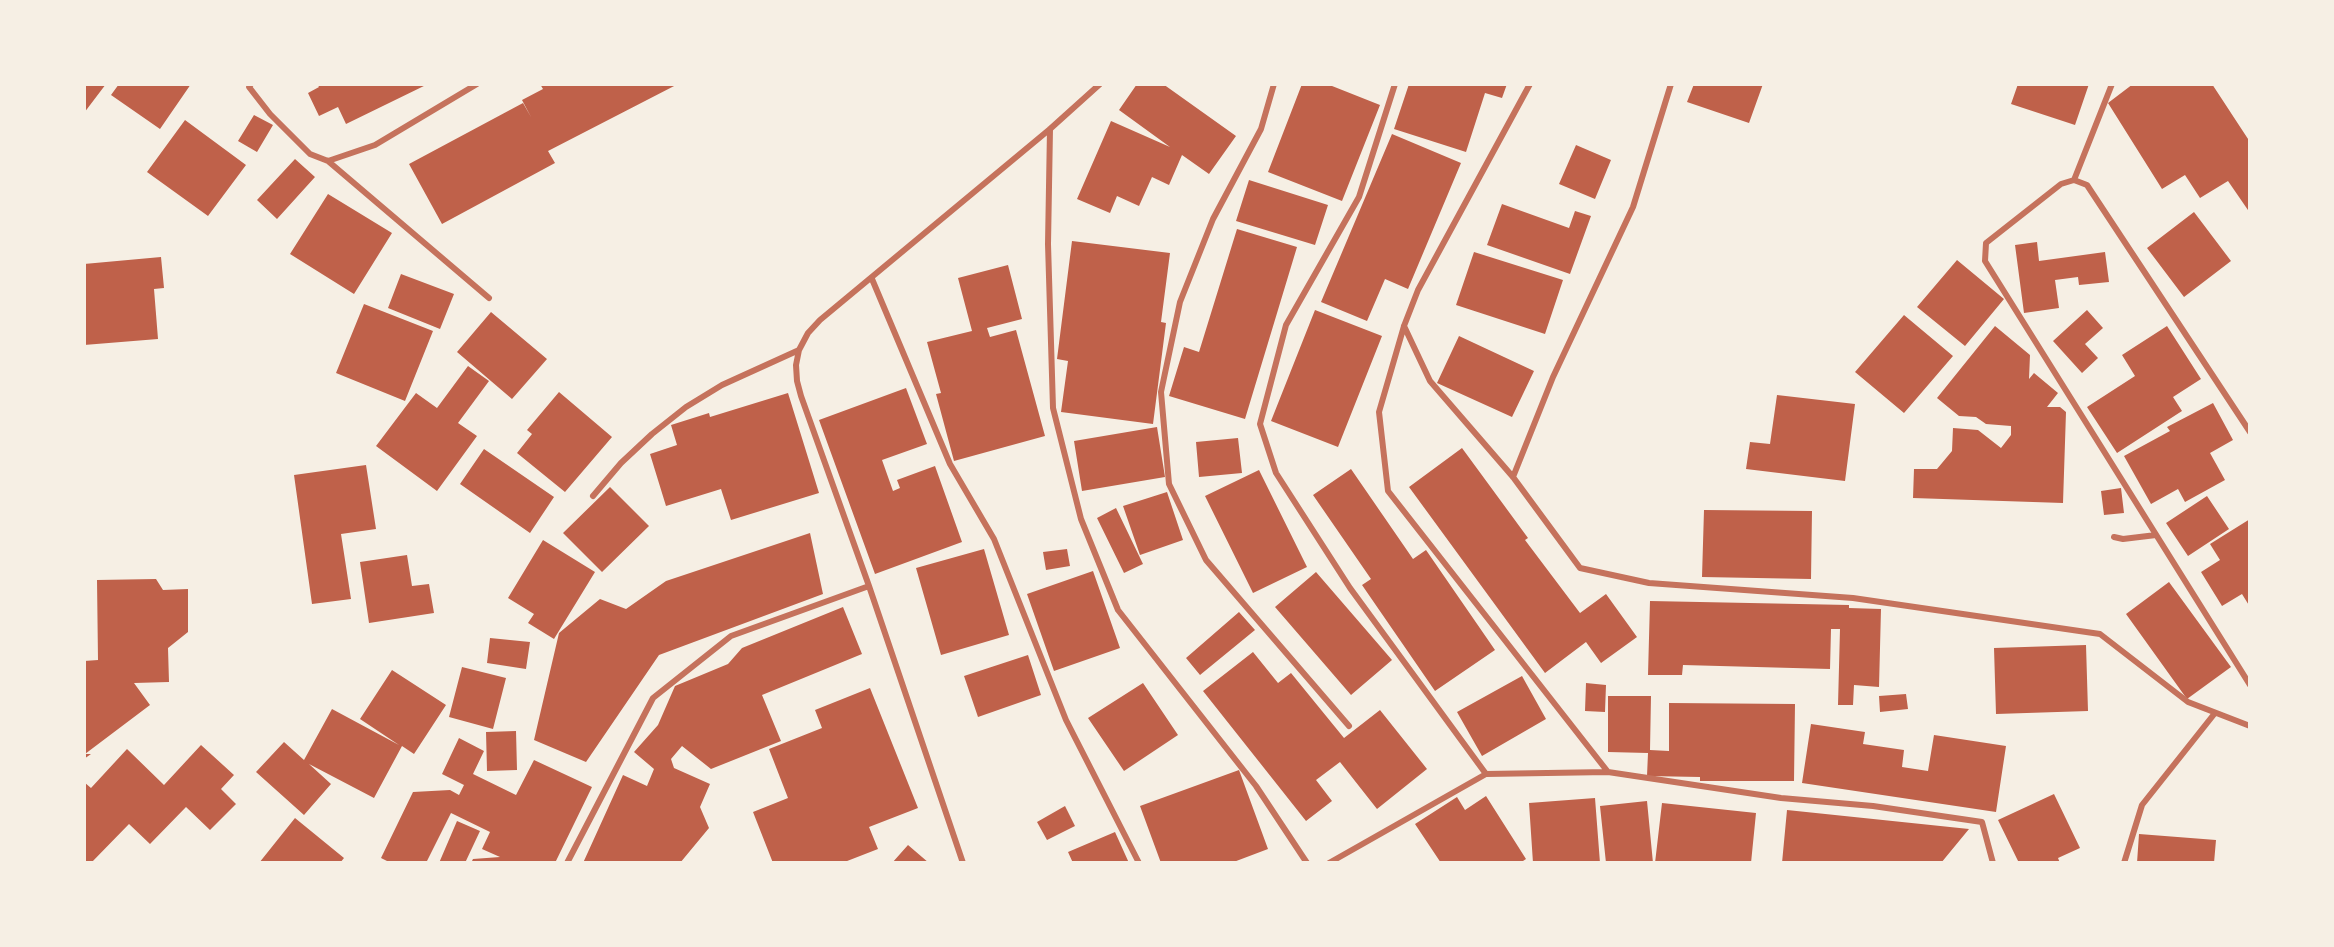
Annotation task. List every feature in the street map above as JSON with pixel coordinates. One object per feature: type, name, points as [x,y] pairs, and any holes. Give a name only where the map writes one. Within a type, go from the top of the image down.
[{"type":"street","points":[[251,84],[249,87],[270,114],[310,154],[328,161],[489,298]]},
{"type":"street","points":[[328,161],[375,145],[477,84]]},
{"type":"street","points":[[963,863],[869,586],[801,396],[796,365],[799,350],[808,333],[820,320],[872,279],[1101,84]]},
{"type":"street","points":[[1274,84],[1260,129],[1214,219],[1180,302],[1161,392],[1169,484],[1206,560],[1349,726]]},
{"type":"street","points":[[1395,84],[1359,197],[1286,325],[1260,424],[1276,472],[1350,588],[1486,774]]},
{"type":"street","points":[[1530,84],[1418,290],[1404,326],[1379,412],[1388,491],[1608,772]]},
{"type":"street","points":[[1513,477],[1553,377],[1633,207],[1671,84]]},
{"type":"street","points":[[2074,180],[2112,84]]},
{"type":"street","points":[[1050,129],[1048,244],[1053,408],[1082,519],[1118,610],[1256,786],[1307,863]]},
{"type":"street","points":[[2250,432],[2087,185],[2074,180],[2061,184],[1986,243],[1985,261],[2250,685]]},
{"type":"street","points":[[872,279],[950,464],[994,539],[1066,720],[1140,863]]},
{"type":"street","points":[[1404,326],[1430,381],[1513,477],[1580,568],[1649,582],[1853,598],[2100,634],[2188,702],[2250,726]]},
{"type":"street","points":[[593,496],[621,463],[686,407],[722,385],[799,350]]},
{"type":"street","points":[[2115,537],[2123,539],[2156,535]]},
{"type":"street","points":[[567,863],[653,698],[731,636],[869,586]]},
{"type":"street","points":[[2124,863],[2142,805],[2215,713]]},
{"type":"street","points":[[1329,863],[1486,774],[1608,772],[1781,798],[1873,806],[1982,822],[1993,863]]},
{"type":"building","points":[[84,84],[106,84],[84,113]]},
{"type":"building","points":[[119,84],[191,84],[160,129],[111,95]]},
{"type":"building","points":[[317,84],[428,84],[346,124],[338,107],[319,116],[308,93],[319,87]]},
{"type":"building","points":[[540,84],[678,84],[548,151],[555,163],[442,224],[409,164],[523,103],[531,117],[522,100],[543,89]]},
{"type":"building","points":[[1137,84],[1163,84],[1236,136],[1209,174],[1182,155],[1169,185],[1152,177],[1139,206],[1117,196],[1110,213],[1077,199],[1111,121],[1170,147],[1119,110]]},
{"type":"building","points":[[1302,84],[1327,84],[1380,105],[1342,201],[1268,172]]},
{"type":"building","points":[[1409,84],[1507,84],[1502,98],[1485,93],[1466,152],[1394,129]]},
{"type":"building","points":[[1694,84],[1763,84],[1749,123],[1687,102]]},
{"type":"building","points":[[2018,84],[2089,84],[2075,125],[2011,104]]},
{"type":"building","points":[[2133,84],[2212,84],[2250,142],[2250,213],[2228,181],[2200,198],[2185,175],[2162,189],[2108,103]]},
{"type":"building","points":[[254,115],[273,125],[257,152],[238,141]]},
{"type":"building","points":[[185,120],[246,165],[208,216],[147,172]]},
{"type":"building","points":[[1392,134],[1461,163],[1408,289],[1385,279],[1367,321],[1321,302]]},
{"type":"building","points":[[1576,145],[1611,160],[1595,199],[1559,184]]},
{"type":"building","points":[[295,159],[315,177],[277,219],[257,200]]},
{"type":"building","points":[[1249,180],[1328,205],[1315,245],[1236,221]]},
{"type":"building","points":[[328,194],[392,233],[354,294],[290,254]]},
{"type":"building","points":[[1502,204],[1569,228],[1575,211],[1591,216],[1570,274],[1487,245]]},
{"type":"building","points":[[2194,212],[2231,261],[2184,297],[2147,248]]},
{"type":"building","points":[[1237,229],[1297,247],[1245,419],[1169,396],[1184,347],[1199,352]]},
{"type":"building","points":[[1072,241],[1170,253],[1161,322],[1166,323],[1153,424],[1061,412],[1068,361],[1057,359]]},
{"type":"building","points":[[2037,242],[2039,261],[2105,252],[2109,282],[2079,285],[2078,277],[2055,280],[2059,308],[2024,313],[2015,245]]},
{"type":"building","points":[[1474,252],[1563,280],[1545,334],[1456,305]]},
{"type":"building","points":[[161,257],[164,288],[154,289],[158,339],[84,345],[84,264]]},
{"type":"building","points":[[1957,260],[2004,299],[1965,346],[1917,307]]},
{"type":"building","points":[[1008,265],[1022,319],[987,328],[990,337],[1016,330],[1045,436],[954,461],[936,394],[941,393],[927,342],[972,331],[958,278]]},
{"type":"building","points":[[401,274],[454,294],[440,329],[388,308]]},
{"type":"building","points":[[364,304],[433,331],[405,401],[336,373]]},
{"type":"building","points":[[1315,310],[1382,336],[1338,447],[1271,421]]},
{"type":"building","points":[[2087,310],[2103,328],[2085,344],[2098,358],[2082,373],[2053,341]]},
{"type":"building","points":[[491,312],[547,359],[512,399],[457,352]]},
{"type":"building","points":[[1904,315],[1953,356],[1904,413],[1855,372]]},
{"type":"building","points":[[1995,326],[2030,355],[2029,379],[2034,373],[2058,393],[2047,407],[2060,407],[2066,412],[2063,503],[1913,498],[1914,469],[1937,469],[1952,451],[1953,428],[1978,430],[2001,448],[2011,435],[2011,426],[1986,424],[1976,417],[1959,416],[1937,398]]},
{"type":"building","points":[[2167,326],[2201,379],[2173,397],[2182,411],[2117,453],[2087,407],[2135,376],[2122,355]]},
{"type":"building","points":[[1459,336],[1534,371],[1512,417],[1437,383]]},
{"type":"building","points":[[468,366],[489,381],[458,423],[477,436],[437,491],[376,446],[416,393],[437,408]]},
{"type":"building","points":[[906,388],[927,444],[882,460],[893,491],[900,488],[897,480],[935,466],[962,542],[875,574],[819,420]]},
{"type":"building","points":[[559,392],[612,437],[565,492],[517,453],[532,434],[527,430]]},
{"type":"building","points":[[788,393],[819,493],[731,520],[721,489],[666,506],[650,454],[677,445],[671,425],[709,413],[710,417]]},
{"type":"building","points":[[1777,395],[1855,404],[1845,481],[1746,469],[1750,442],[1770,444]]},
{"type":"building","points":[[2213,403],[2233,440],[2210,453],[2225,480],[2185,502],[2178,489],[2151,504],[2124,456],[2170,431],[2167,427]]},
{"type":"building","points":[[1157,427],[1165,477],[1082,491],[1074,441]]},
{"type":"building","points":[[1238,438],[1242,473],[1199,477],[1196,442]]},
{"type":"building","points":[[1462,448],[1528,538],[1525,540],[1580,613],[1606,594],[1637,637],[1601,663],[1586,642],[1545,673],[1409,487]]},
{"type":"building","points":[[484,449],[554,497],[530,533],[460,484]]},
{"type":"building","points":[[366,465],[376,529],[341,534],[351,599],[312,604],[294,475]]},
{"type":"building","points":[[1351,469],[1413,559],[1426,550],[1495,650],[1435,691],[1362,585],[1371,579],[1313,495]]},
{"type":"building","points":[[1259,470],[1307,567],[1253,593],[1205,496]]},
{"type":"building","points":[[610,487],[649,526],[602,572],[563,533]]},
{"type":"building","points":[[2121,488],[2124,513],[2104,515],[2101,491]]},
{"type":"building","points":[[1167,492],[1183,540],[1140,555],[1123,506]]},
{"type":"building","points":[[2207,496],[2229,529],[2188,556],[2166,523]]},
{"type":"building","points":[[1116,508],[1143,564],[1124,573],[1097,518]]},
{"type":"building","points":[[1704,510],[1812,511],[1811,579],[1702,577]]},
{"type":"building","points":[[2250,519],[2250,607],[2242,594],[2222,606],[2201,572],[2220,560],[2210,544]]},
{"type":"building","points":[[810,533],[823,594],[659,655],[586,762],[534,740],[559,633],[600,599],[626,609],[666,581]]},
{"type":"building","points":[[543,540],[595,572],[554,639],[528,623],[534,614],[508,598]]},
{"type":"building","points":[[984,549],[1009,635],[941,655],[916,568]]},
{"type":"building","points":[[1067,549],[1070,566],[1046,570],[1043,552]]},
{"type":"building","points":[[407,555],[412,586],[429,584],[434,613],[369,623],[360,562]]},
{"type":"building","points":[[1093,571],[1120,648],[1054,671],[1027,594]]},
{"type":"building","points":[[1316,572],[1392,660],[1351,695],[1275,607]]},
{"type":"building","points":[[156,579],[163,590],[188,589],[188,632],[168,648],[169,682],[134,683],[150,705],[85,754],[91,754],[84,759],[84,661],[98,660],[97,580]]},
{"type":"building","points":[[2169,582],[2231,667],[2187,699],[2126,614]]},
{"type":"building","points":[[1650,601],[1849,605],[1849,608],[1881,609],[1879,687],[1854,685],[1853,705],[1838,705],[1840,629],[1831,629],[1830,669],[1683,665],[1682,675],[1648,675]]},
{"type":"building","points":[[843,607],[862,654],[762,695],[781,741],[711,769],[682,746],[671,759],[674,768],[710,784],[700,807],[709,828],[680,863],[583,863],[623,775],[647,786],[654,769],[634,752],[658,725],[675,686],[728,664],[742,648]]},
{"type":"building","points":[[1239,612],[1255,630],[1200,675],[1186,658]]},
{"type":"building","points":[[490,638],[530,642],[526,669],[487,663]]},
{"type":"building","points":[[2086,645],[2088,711],[1996,714],[1994,648]]},
{"type":"building","points":[[1253,652],[1278,683],[1291,673],[1344,738],[1380,710],[1427,769],[1377,809],[1340,762],[1316,780],[1332,801],[1306,821],[1203,691]]},
{"type":"building","points":[[1028,655],[1041,695],[978,717],[964,676]]},
{"type":"building","points":[[462,667],[506,678],[493,729],[449,717]]},
{"type":"building","points":[[392,670],[446,705],[414,754],[402,746],[374,798],[309,764],[331,784],[304,815],[256,772],[284,742],[304,760],[332,709],[399,745],[360,719]]},
{"type":"building","points":[[1522,676],[1546,719],[1482,756],[1457,712]]},
{"type":"building","points":[[1143,683],[1178,735],[1124,771],[1088,718]]},
{"type":"building","points":[[1586,683],[1606,685],[1605,712],[1585,711]]},
{"type":"building","points":[[870,688],[918,808],[869,827],[878,849],[842,863],[773,863],[753,812],[788,798],[769,749],[822,728],[815,710]]},
{"type":"building","points":[[1906,694],[1908,709],[1880,712],[1879,696]]},
{"type":"building","points":[[1608,696],[1651,696],[1650,750],[1669,751],[1669,703],[1795,704],[1794,781],[1700,781],[1700,777],[1647,776],[1648,753],[1608,752]]},
{"type":"building","points":[[1811,724],[1865,732],[1863,744],[1904,750],[1902,767],[1928,771],[1934,735],[2006,746],[1996,812],[1802,783]]},
{"type":"building","points":[[516,731],[517,770],[487,771],[486,732]]},
{"type":"building","points":[[459,738],[484,751],[473,774],[516,795],[534,760],[592,787],[555,863],[471,863],[473,859],[500,857],[482,849],[490,832],[451,813],[426,863],[391,863],[381,858],[413,792],[450,790],[459,795],[464,785],[442,774]]},
{"type":"building","points":[[201,745],[234,775],[221,789],[236,804],[210,830],[186,807],[150,844],[129,824],[91,863],[84,863],[84,782],[91,788],[127,749],[164,785]]},
{"type":"building","points":[[1239,770],[1268,849],[1231,863],[1161,863],[1140,806]]},
{"type":"building","points":[[2054,794],[2080,848],[2058,858],[2060,863],[2019,863],[1998,820]]},
{"type":"building","points":[[1486,796],[1526,859],[1520,863],[1441,863],[1415,824],[1457,797],[1465,810]]},
{"type":"building","points":[[1595,798],[1600,863],[1533,863],[1529,803]]},
{"type":"building","points":[[1647,801],[1653,863],[1606,863],[1600,806]]},
{"type":"building","points":[[1662,803],[1756,813],[1751,863],[1655,863]]},
{"type":"building","points":[[1065,806],[1075,826],[1047,840],[1037,822]]},
{"type":"building","points":[[1787,810],[1969,829],[1941,863],[1782,863]]},
{"type":"building","points":[[295,818],[344,858],[340,863],[259,863]]},
{"type":"building","points":[[457,821],[480,831],[465,863],[439,863]]},
{"type":"building","points":[[1115,832],[1129,863],[1073,863],[1068,852]]},
{"type":"building","points":[[2139,834],[2216,840],[2214,863],[2137,863]]},
{"type":"building","points":[[908,845],[929,863],[892,863]]}]
